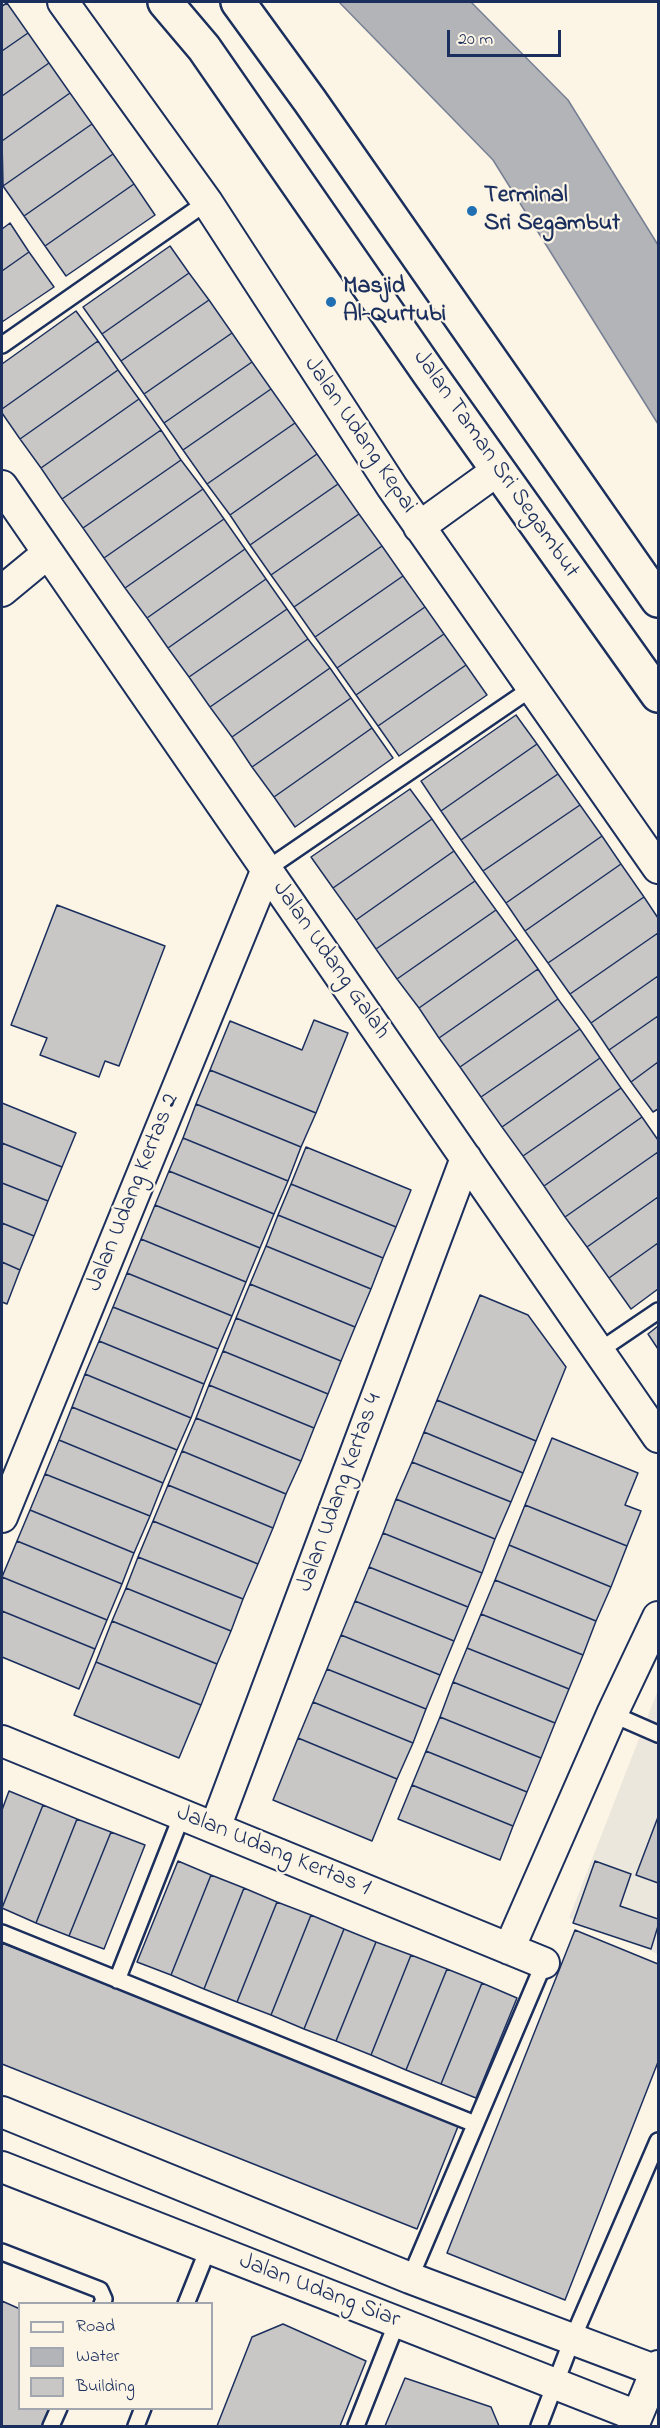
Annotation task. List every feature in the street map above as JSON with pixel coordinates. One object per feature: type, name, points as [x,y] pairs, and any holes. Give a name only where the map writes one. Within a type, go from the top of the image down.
[{"type":"street","name":"Jalan Udang Kepai","points":[[63,2],[207,202],[419,527],[658,868]]},
{"type":"street","name":"Jalan Taman Sri Segambut","points":[[165,2],[204,48],[658,695]]},
{"type":"street","points":[[238,2],[310,101],[658,600]]},
{"type":"street","points":[[419,527],[498,470]]},
{"type":"street","name":"Jalan Udang Galah","points":[[2,486],[658,1437]]},
{"type":"street","points":[[2,591],[48,553]]},
{"type":"street","name":"Jalan Udang Kertas 2","points":[[2,1517],[267,869]]},
{"type":"street","name":"Jalan Udang Kertas 4","points":[[215,1828],[466,1158]]},
{"type":"street","points":[[509,1949],[612,1714],[658,1617]]},
{"type":"street","name":"Jalan Udang Kertas 1","points":[[2,1741],[544,1963]]},
{"type":"street","points":[[2,2112],[410,2278],[572,2340],[658,2368],[635,2421]]},
{"type":"street","name":"Jalan Udang Siar","points":[[2,2167],[556,2383],[635,2421]]},
{"type":"lane","points":[[2,345],[207,202]]},
{"type":"lane","points":[[267,869],[532,688]]},
{"type":"lane","points":[[599,1351],[658,1311]]},
{"type":"lane","points":[[612,1714],[658,1734]]},
{"type":"lane","points":[[117,1980],[182,1815]]},
{"type":"lane","points":[[2,1934],[474,2124]]},
{"type":"lane","points":[[410,2278],[544,1963]]},
{"type":"lane","points":[[539,2427],[572,2340],[658,2141]]},
{"type":"lane","points":[[187,2302],[208,2249]]},
{"type":"lane","points":[[2,2252],[100,2290],[104,2299],[103,2302]]},
{"type":"lane","points":[[356,2427],[397,2322]]},
{"type":"lane","points":[[51,2427],[59,2410]]},
{"type":"lane","points":[[136,2427],[143,2410]]},
{"type":"shaded area","points":[[658,1690],[658,1954],[569,1918]]},
{"type":"water","points":[[339,2],[471,2],[568,100],[658,245],[658,424],[493,160]]},
{"type":"building","points":[[7,3],[28,33],[2,51],[2,6]]},
{"type":"building","points":[[28,33],[49,63],[2,96],[2,51]]},
{"type":"building","points":[[49,63],[70,93],[2,141],[2,96]]},
{"type":"building","points":[[70,93],[92,124],[3,186],[2,141]]},
{"type":"building","points":[[92,124],[113,154],[24,216],[3,186]]},
{"type":"building","points":[[113,154],[134,184],[45,246],[24,216]]},
{"type":"building","points":[[134,184],[155,215],[66,276],[45,246]]},
{"type":"building","points":[[10,223],[29,252],[2,271],[2,229]]},
{"type":"building","points":[[170,246],[189,273],[102,334],[83,307]]},
{"type":"building","points":[[29,252],[54,287],[2,322],[2,271]]},
{"type":"building","points":[[189,273],[209,300],[121,361],[102,334]]},
{"type":"building","points":[[209,300],[232,333],[144,394],[121,361]]},
{"type":"building","points":[[76,311],[98,341],[2,409],[2,364]]},
{"type":"building","points":[[232,333],[252,362],[164,423],[144,394]]},
{"type":"building","points":[[98,341],[118,370],[20,439],[2,413],[2,409]]},
{"type":"building","points":[[252,362],[271,389],[183,450],[164,423]]},
{"type":"building","points":[[118,370],[139,399],[41,468],[20,439]]},
{"type":"building","points":[[271,389],[295,423],[207,484],[183,450]]},
{"type":"building","points":[[139,399],[161,430],[62,499],[41,468]]},
{"type":"building","points":[[295,423],[317,454],[230,515],[207,484]]},
{"type":"building","points":[[161,430],[181,460],[83,528],[62,499]]},
{"type":"building","points":[[317,454],[338,484],[250,545],[230,515]]},
{"type":"building","points":[[181,460],[203,489],[104,558],[83,528]]},
{"type":"building","points":[[338,484],[359,514],[271,575],[250,545]]},
{"type":"building","points":[[203,489],[224,519],[125,588],[104,558]]},
{"type":"building","points":[[359,514],[382,546],[294,607],[271,575]]},
{"type":"building","points":[[224,519],[245,549],[147,618],[125,588]]},
{"type":"building","points":[[382,546],[403,576],[315,637],[294,607]]},
{"type":"building","points":[[245,549],[266,579],[168,648],[147,618]]},
{"type":"building","points":[[403,576],[425,607],[337,668],[315,637]]},
{"type":"building","points":[[266,579],[287,609],[189,677],[168,648]]},
{"type":"building","points":[[425,607],[444,634],[356,695],[337,668]]},
{"type":"building","points":[[287,609],[308,639],[210,707],[189,677]]},
{"type":"building","points":[[444,634],[466,665],[378,726],[356,695]]},
{"type":"building","points":[[308,639],[330,668],[232,737],[210,707]]},
{"type":"building","points":[[466,665],[487,695],[399,756],[378,726]]},
{"type":"building","points":[[330,668],[351,698],[252,767],[232,737]]},
{"type":"building","points":[[351,698],[372,728],[274,797],[252,767]]},
{"type":"building","points":[[516,715],[537,744],[441,811],[421,781]]},
{"type":"building","points":[[372,728],[393,758],[295,827],[274,797]]},
{"type":"building","points":[[537,744],[558,774],[461,840],[441,811]]},
{"type":"building","points":[[558,774],[580,805],[483,871],[461,840]]},
{"type":"building","points":[[410,789],[432,819],[333,888],[311,857]]},
{"type":"building","points":[[580,805],[602,836],[506,903],[483,871]]},
{"type":"building","points":[[432,819],[454,851],[356,920],[333,888]]},
{"type":"building","points":[[602,836],[621,864],[525,931],[506,903]]},
{"type":"building","points":[[454,851],[475,881],[376,949],[356,920]]},
{"type":"building","points":[[621,864],[644,897],[548,963],[525,931]]},
{"type":"building","points":[[475,881],[496,910],[397,979],[376,949]]},
{"type":"building","points":[[644,897],[658,918],[658,933],[570,994],[548,963]]},
{"type":"building","points":[[57,905],[165,946],[119,1066],[105,1061],[99,1077],[40,1055],[47,1038],[11,1025]]},
{"type":"building","points":[[496,910],[517,939],[419,1008],[397,979]]},
{"type":"building","points":[[658,933],[658,976],[591,1023],[570,994]]},
{"type":"building","points":[[517,939],[538,969],[439,1038],[419,1008]]},
{"type":"building","points":[[538,969],[558,999],[460,1067],[439,1038]]},
{"type":"building","points":[[658,976],[658,1016],[609,1050],[591,1023]]},
{"type":"building","points":[[558,999],[580,1029],[481,1097],[460,1067]]},
{"type":"building","points":[[658,1016],[658,1062],[631,1082],[609,1050]]},
{"type":"building","points":[[314,1020],[348,1033],[316,1113],[210,1070],[230,1021],[302,1050]]},
{"type":"building","points":[[580,1029],[600,1058],[502,1127],[481,1097]]},
{"type":"building","points":[[600,1058],[621,1088],[523,1156],[502,1127]]},
{"type":"building","points":[[658,1062],[658,1109],[653,1112],[631,1082]]},
{"type":"building","points":[[210,1070],[316,1113],[301,1147],[196,1104]]},
{"type":"building","points":[[621,1088],[642,1117],[544,1186],[523,1156]]},
{"type":"building","points":[[2,1103],[76,1133],[62,1167],[2,1143]]},
{"type":"building","points":[[196,1104],[301,1147],[288,1181],[183,1138]]},
{"type":"building","points":[[642,1117],[658,1140],[658,1152],[565,1217],[544,1186]]},
{"type":"building","points":[[183,1138],[288,1181],[274,1214],[169,1171]]},
{"type":"building","points":[[2,1143],[62,1167],[48,1201],[2,1183]]},
{"type":"building","points":[[306,1147],[411,1190],[396,1227],[291,1184]]},
{"type":"building","points":[[658,1152],[658,1197],[587,1247],[565,1217]]},
{"type":"building","points":[[169,1171],[274,1214],[260,1248],[155,1205]]},
{"type":"building","points":[[2,1183],[48,1201],[34,1236],[2,1223]]},
{"type":"building","points":[[291,1184],[396,1227],[383,1258],[278,1215]]},
{"type":"building","points":[[658,1197],[658,1243],[609,1278],[587,1247]]},
{"type":"building","points":[[155,1205],[260,1248],[246,1282],[141,1239]]},
{"type":"building","points":[[278,1215],[383,1258],[371,1289],[266,1246]]},
{"type":"building","points":[[2,1223],[34,1236],[20,1270],[2,1262]]},
{"type":"building","points":[[141,1239],[246,1282],[232,1316],[127,1273]]},
{"type":"building","points":[[658,1243],[658,1289],[631,1309],[609,1278]]},
{"type":"building","points":[[266,1246],[371,1289],[355,1327],[250,1284]]},
{"type":"building","points":[[2,1262],[20,1270],[7,1304],[2,1302]]},
{"type":"building","points":[[127,1273],[232,1316],[218,1349],[113,1307]]},
{"type":"building","points":[[250,1284],[355,1327],[341,1361],[236,1318]]},
{"type":"building","points":[[480,1295],[528,1315],[566,1367],[536,1441],[437,1400]]},
{"type":"building","points":[[113,1307],[218,1349],[204,1384],[99,1341]]},
{"type":"building","points":[[236,1318],[341,1361],[328,1394],[223,1351]]},
{"type":"building","points":[[658,1326],[658,1349],[648,1334]]},
{"type":"building","points":[[99,1341],[204,1384],[191,1418],[85,1374]]},
{"type":"building","points":[[223,1351],[328,1394],[314,1428],[209,1385]]},
{"type":"building","points":[[85,1374],[191,1418],[177,1450],[72,1407]]},
{"type":"building","points":[[209,1385],[314,1428],[301,1461],[196,1418]]},
{"type":"building","points":[[437,1400],[536,1441],[523,1473],[424,1432]]},
{"type":"building","points":[[72,1407],[177,1450],[163,1483],[59,1440]]},
{"type":"building","points":[[196,1418],[301,1461],[286,1494],[182,1451]]},
{"type":"building","points":[[424,1432],[523,1473],[511,1502],[412,1462]]},
{"type":"building","points":[[552,1438],[638,1473],[625,1505],[641,1511],[627,1546],[525,1505]]},
{"type":"building","points":[[59,1440],[163,1483],[150,1516],[45,1474]]},
{"type":"building","points":[[182,1451],[286,1494],[273,1528],[168,1485]]},
{"type":"building","points":[[412,1462],[511,1502],[495,1539],[396,1499]]},
{"type":"building","points":[[45,1474],[150,1516],[134,1553],[30,1510]]},
{"type":"building","points":[[168,1485],[273,1528],[258,1564],[153,1521]]},
{"type":"building","points":[[396,1499],[495,1539],[482,1573],[383,1533]]},
{"type":"building","points":[[525,1505],[627,1546],[611,1587],[509,1545]]},
{"type":"building","points":[[30,1510],[134,1553],[122,1584],[17,1541]]},
{"type":"building","points":[[153,1521],[258,1564],[243,1599],[138,1557]]},
{"type":"building","points":[[383,1533],[482,1573],[468,1607],[369,1567]]},
{"type":"building","points":[[17,1541],[122,1584],[107,1620],[2,1577]]},
{"type":"building","points":[[509,1545],[611,1587],[596,1621],[495,1580]]},
{"type":"building","points":[[138,1557],[243,1599],[231,1631],[126,1588]]},
{"type":"building","points":[[369,1567],[468,1607],[454,1641],[355,1601]]},
{"type":"building","points":[[2,1577],[107,1620],[95,1649],[2,1611]]},
{"type":"building","points":[[495,1580],[596,1621],[583,1655],[481,1614]]},
{"type":"building","points":[[126,1588],[231,1631],[217,1664],[112,1621]]},
{"type":"building","points":[[355,1601],[454,1641],[440,1675],[341,1635]]},
{"type":"building","points":[[2,1611],[95,1649],[79,1689],[2,1657]]},
{"type":"building","points":[[481,1614],[583,1655],[569,1689],[467,1648]]},
{"type":"building","points":[[112,1621],[217,1664],[201,1705],[96,1662]]},
{"type":"building","points":[[341,1635],[440,1675],[426,1709],[327,1669]]},
{"type":"building","points":[[467,1648],[569,1689],[555,1723],[453,1682]]},
{"type":"building","points":[[96,1662],[201,1705],[179,1758],[74,1715]]},
{"type":"building","points":[[327,1669],[426,1709],[413,1743],[313,1702]]},
{"type":"building","points":[[453,1682],[555,1723],[541,1758],[440,1717]]},
{"type":"building","points":[[313,1702],[413,1743],[397,1779],[298,1738]]},
{"type":"building","points":[[440,1717],[541,1758],[527,1792],[426,1751]]},
{"type":"building","points":[[298,1738],[397,1779],[372,1841],[273,1800]]},
{"type":"building","points":[[426,1751],[527,1792],[513,1826],[412,1785]]},
{"type":"building","points":[[412,1785],[513,1826],[500,1860],[398,1819]]},
{"type":"building","points":[[9,1791],[43,1805],[2,1908],[2,1810]]},
{"type":"building","points":[[43,1805],[77,1819],[36,1923],[2,1908]]},
{"type":"building","points":[[658,1817],[658,1883],[636,1875]]},
{"type":"building","points":[[77,1819],[111,1832],[69,1936],[36,1923]]},
{"type":"building","points":[[111,1832],[145,1845],[104,1949],[69,1936]]},
{"type":"building","points":[[178,1861],[211,1875],[171,1975],[137,1962]]},
{"type":"building","points":[[595,1861],[631,1874],[620,1906],[658,1919],[651,1949],[573,1923]]},
{"type":"building","points":[[211,1875],[244,1888],[204,1989],[171,1975]]},
{"type":"building","points":[[244,1888],[277,1902],[237,2002],[204,1989]]},
{"type":"building","points":[[277,1902],[311,1915],[271,2015],[237,2002]]},
{"type":"building","points":[[311,1915],[344,1929],[304,2029],[271,2015]]},
{"type":"building","points":[[344,1929],[376,1942],[336,2041],[304,2029]]},
{"type":"building","points":[[575,1930],[658,1964],[658,2062],[565,2300],[447,2253]]},
{"type":"building","points":[[376,1942],[411,1955],[371,2055],[336,2041]]},
{"type":"building","points":[[2,1943],[459,2124],[417,2229],[2,2064]]},
{"type":"building","points":[[411,1955],[447,1969],[406,2070],[371,2055]]},
{"type":"building","points":[[447,1969],[482,1983],[441,2084],[406,2070]]},
{"type":"building","points":[[482,1983],[517,1998],[476,2098],[441,2084]]},
{"type":"building","points":[[2,2301],[18,2308],[18,2410],[51,2410],[44,2426],[2,2426]]},
{"type":"building","points":[[283,2324],[366,2361],[340,2426],[217,2426],[252,2337]]},
{"type":"building","points":[[405,2378],[491,2407],[499,2426],[385,2426]]},
{"type":"place","name":"Terminal Sri Segambut","points":[[472,211]]},
{"type":"place","name":"Masjid Al-Qurtubi","points":[[331,302]]}]
